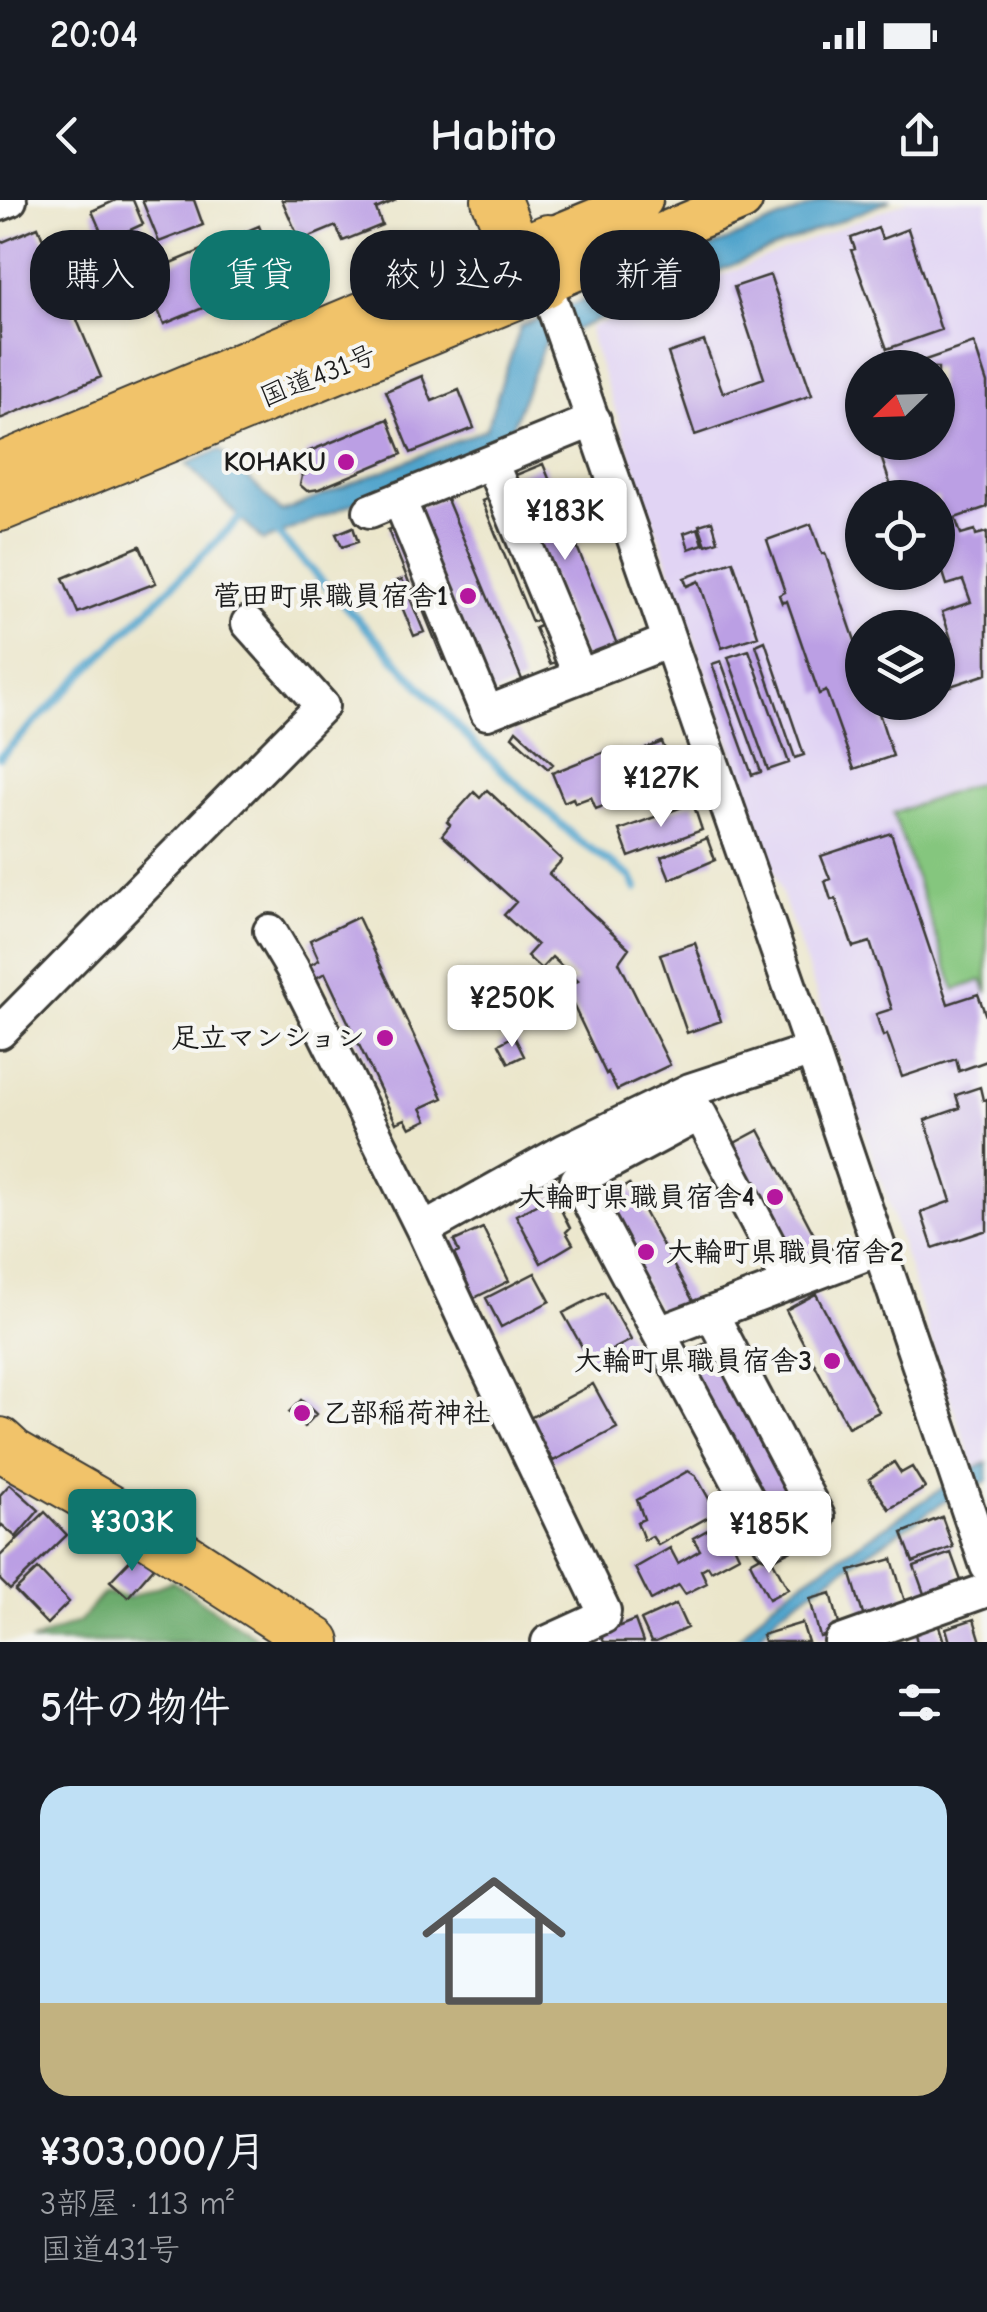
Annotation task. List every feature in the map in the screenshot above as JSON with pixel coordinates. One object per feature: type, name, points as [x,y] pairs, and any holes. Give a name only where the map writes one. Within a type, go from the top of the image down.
[{"type":"highway","points":[[496,200],[523,230]]},
{"type":"highway","name":"国道431号","points":[[151,424],[375,320]]},
{"type":"highway","points":[[0,468],[151,424]]},
{"type":"highway","points":[[0,506],[151,424]]},
{"type":"highway","points":[[0,1442],[310,1640]]},
{"type":"main road","points":[[560,233],[642,200]]},
{"type":"main road","points":[[560,238],[742,200]]},
{"type":"street","points":[[0,204],[10,200]]},
{"type":"street","points":[[560,318],[987,1566]]},
{"type":"street","points":[[594,420],[384,505],[487,713],[670,641]]},
{"type":"street","points":[[491,462],[580,676]]},
{"type":"street","points":[[0,1032],[322,706],[248,623]]},
{"type":"street","points":[[270,931],[423,1230],[604,1610],[603,1617],[548,1642]]},
{"type":"street","points":[[423,1230],[564,1151],[690,1090],[812,1050]]},
{"type":"street","points":[[711,1313],[818,1517],[770,1541],[577,1180],[700,1114],[789,1284]]},
{"type":"street","points":[[659,1333],[879,1249]]},
{"type":"street","points":[[841,1642],[987,1590]]},
{"type":"shaded area","points":[[909,200],[987,200],[987,1461],[974,1466],[889,1204],[589,328],[609,320],[720,320],[720,276]]},
{"type":"green space","points":[[987,780],[987,993],[982,980],[955,990],[893,813]]},
{"type":"green space","points":[[172,1581],[263,1642],[30,1642],[80,1621],[104,1593],[128,1598]]},
{"type":"water","points":[[825,200],[891,200],[720,270],[720,244]]},
{"type":"water","points":[[580,302],[580,320],[599,320],[545,342],[507,440],[263,541],[186,464],[220,450],[282,512],[486,429],[521,326],[535,320],[560,320],[560,310]]},
{"type":"water","points":[[987,1463],[987,1481],[942,1503],[780,1612],[754,1642],[735,1642],[772,1603],[794,1587]]},
{"type":"building","points":[[116,200],[133,200],[143,224],[130,230],[100,230],[92,211]]},
{"type":"building","points":[[142,200],[194,200],[203,225],[170,238],[170,230],[154,230]]},
{"type":"building","points":[[282,200],[396,200],[376,209],[382,225],[370,230],[350,230],[350,238],[343,241],[336,226],[326,230],[295,230]]},
{"type":"building","points":[[878,228],[882,239],[908,229],[941,330],[887,349],[851,250],[855,249],[851,238]]},
{"type":"building","points":[[30,230],[30,320],[77,320],[101,377],[0,419],[0,243]]},
{"type":"building","points":[[190,255],[190,313],[164,324],[162,320],[170,320],[170,264]]},
{"type":"building","points":[[770,275],[812,395],[695,435],[668,353],[704,341],[723,393],[764,378],[734,287]]},
{"type":"building","points":[[974,343],[987,383],[987,507],[955,518],[955,480],[889,480],[882,460],[955,460],[954,350]]},
{"type":"building","points":[[422,376],[432,401],[459,390],[474,428],[411,453],[386,391]]},
{"type":"building","name":"KOHAKU","points":[[388,419],[402,454],[319,489],[307,491],[300,485],[302,476],[313,470],[305,453]]},
{"type":"building","points":[[543,464],[619,649],[586,662],[511,477]]},
{"type":"building","points":[[493,496],[543,618],[532,622],[482,501]]},
{"type":"building","name":"菅田町県職員宿舎1","points":[[446,497],[523,682],[490,695],[412,510]]},
{"type":"building","points":[[955,518],[961,534],[987,532],[987,674],[955,684],[955,610],[948,610],[971,602],[963,580],[955,582]]},
{"type":"building","points":[[712,521],[718,541],[706,545],[699,525]]},
{"type":"building","points":[[811,524],[845,611],[845,720],[881,720],[893,756],[854,769],[826,691],[819,694],[787,601],[782,603],[779,595],[785,592],[767,540]]},
{"type":"building","points":[[399,526],[423,585],[412,590],[388,530]]},
{"type":"building","points":[[353,527],[358,542],[342,547],[336,534]]},
{"type":"building","points":[[698,528],[703,544],[689,549],[684,533]]},
{"type":"building","points":[[140,546],[156,583],[78,613],[63,578]]},
{"type":"building","points":[[733,561],[758,636],[722,648],[699,581],[687,586],[684,578]]},
{"type":"building","points":[[402,579],[424,632],[414,636],[392,583]]},
{"type":"building","points":[[430,600],[452,657],[443,660],[421,605]]},
{"type":"building","points":[[544,624],[559,661],[550,664],[535,628]]},
{"type":"building","points":[[765,641],[804,755],[795,758],[756,645]]},
{"type":"building","points":[[749,650],[789,763],[768,770],[728,657]]},
{"type":"building","points":[[721,661],[761,772],[752,775],[712,664]]},
{"type":"building","points":[[516,730],[553,764],[548,769],[512,736]]},
{"type":"building","points":[[662,742],[674,772],[628,792],[624,784],[607,792],[611,803],[596,809],[591,797],[564,802],[552,773],[607,751],[617,774],[630,768],[626,757]]},
{"type":"building","points":[[487,790],[562,860],[549,874],[629,948],[619,962],[670,1065],[617,1090],[565,988],[578,981],[552,957],[541,969],[527,956],[537,945],[504,915],[516,902],[442,835],[450,825],[447,822],[474,792],[480,798]]},
{"type":"building","points":[[693,803],[702,830],[629,857],[619,830]]},
{"type":"building","points":[[891,833],[948,1004],[978,994],[987,1019],[987,1061],[959,1071],[956,1059],[902,1077],[876,1014],[892,1009],[870,942],[853,947],[836,899],[831,900],[825,881],[830,879],[821,856]]},
{"type":"building","points":[[707,838],[715,860],[670,879],[661,857]]},
{"type":"building","name":"足立マンション","points":[[358,917],[443,1098],[421,1108],[427,1120],[410,1128],[405,1119],[396,1123],[325,973],[316,978],[310,965],[319,960],[310,940]]},
{"type":"building","points":[[695,943],[721,1021],[687,1033],[660,954]]},
{"type":"building","points":[[514,1036],[524,1056],[509,1063],[499,1044]]},
{"type":"building","points":[[980,1087],[983,1100],[987,1099],[987,1230],[933,1248],[921,1212],[951,1201],[925,1120],[960,1108],[956,1095]]},
{"type":"building","name":"大輪町県職員宿舎4","points":[[759,1130],[821,1248],[791,1264],[729,1146]]},
{"type":"building","name":"大輪町県職員宿舎2","points":[[629,1184],[693,1301],[664,1319],[600,1202]]},
{"type":"building","points":[[554,1196],[570,1228],[566,1232],[573,1244],[541,1263],[516,1215]]},
{"type":"building","points":[[483,1228],[509,1281],[474,1298],[454,1254],[459,1252],[454,1241]]},
{"type":"building","points":[[535,1273],[550,1301],[501,1327],[486,1298]]},
{"type":"building","points":[[604,1292],[631,1340],[590,1361],[563,1313]]},
{"type":"building","name":"大輪町県職員宿舎3","points":[[816,1294],[879,1412],[848,1427],[786,1310]]},
{"type":"building","points":[[711,1340],[805,1515],[777,1528],[683,1355]]},
{"type":"building","points":[[593,1384],[617,1428],[553,1461],[528,1419]]},
{"type":"building","name":"乙部稲荷神社","points":[[301,1400],[316,1414],[304,1427],[289,1412]]},
{"type":"building","points":[[894,1462],[901,1473],[912,1467],[925,1488],[889,1509],[869,1479]]},
{"type":"building","points":[[688,1471],[696,1476],[709,1499],[712,1515],[658,1545],[652,1536],[644,1540],[637,1522],[644,1519],[637,1500]]},
{"type":"building","points":[[10,1484],[39,1510],[16,1537],[0,1527],[0,1495]]},
{"type":"building","points":[[45,1512],[67,1535],[10,1590],[0,1580],[0,1556]]},
{"type":"building","points":[[740,1512],[751,1532],[733,1543],[739,1556],[711,1571],[708,1566],[701,1570],[707,1583],[685,1594],[679,1585],[651,1600],[635,1568],[670,1548],[678,1563],[700,1550],[693,1538]]},
{"type":"building","points":[[942,1517],[953,1547],[913,1562],[902,1533]]},
{"type":"building","points":[[138,1552],[154,1567],[128,1597],[110,1581]]},
{"type":"building","points":[[768,1552],[788,1589],[769,1599],[750,1562]]},
{"type":"building","points":[[951,1553],[964,1589],[927,1602],[914,1566]]},
{"type":"building","points":[[892,1559],[906,1605],[864,1618],[850,1571]]},
{"type":"building","points":[[38,1569],[69,1602],[47,1624],[15,1591]]},
{"type":"building","points":[[831,1593],[841,1632],[820,1637],[810,1599]]},
{"type":"building","points":[[676,1604],[687,1628],[651,1642],[641,1620]]},
{"type":"building","points":[[974,1619],[981,1642],[950,1642],[946,1628]]},
{"type":"building","points":[[635,1620],[643,1642],[604,1642],[600,1634]]},
{"type":"building","points":[[802,1623],[808,1642],[764,1642],[762,1635]]},
{"type":"building","points":[[938,1623],[944,1642],[917,1642],[914,1630]]},
{"type":"waterway","points":[[0,757],[240,518]]},
{"type":"waterway","points":[[278,534],[475,745],[578,840],[631,877],[636,888]]},
{"type":"place","name":"KOHAKU","points":[[346,462]]},
{"type":"place","name":"菅田町県職員宿舎1","points":[[468,596]]},
{"type":"place","name":"足立マンション","points":[[385,1038]]},
{"type":"place","name":"大輪町県職員宿舎4","points":[[775,1197]]},
{"type":"place","name":"大輪町県職員宿舎2","points":[[646,1252]]},
{"type":"place","name":"大輪町県職員宿舎3","points":[[832,1361]]},
{"type":"place","name":"乙部稲荷神社","points":[[302,1413]]}]
